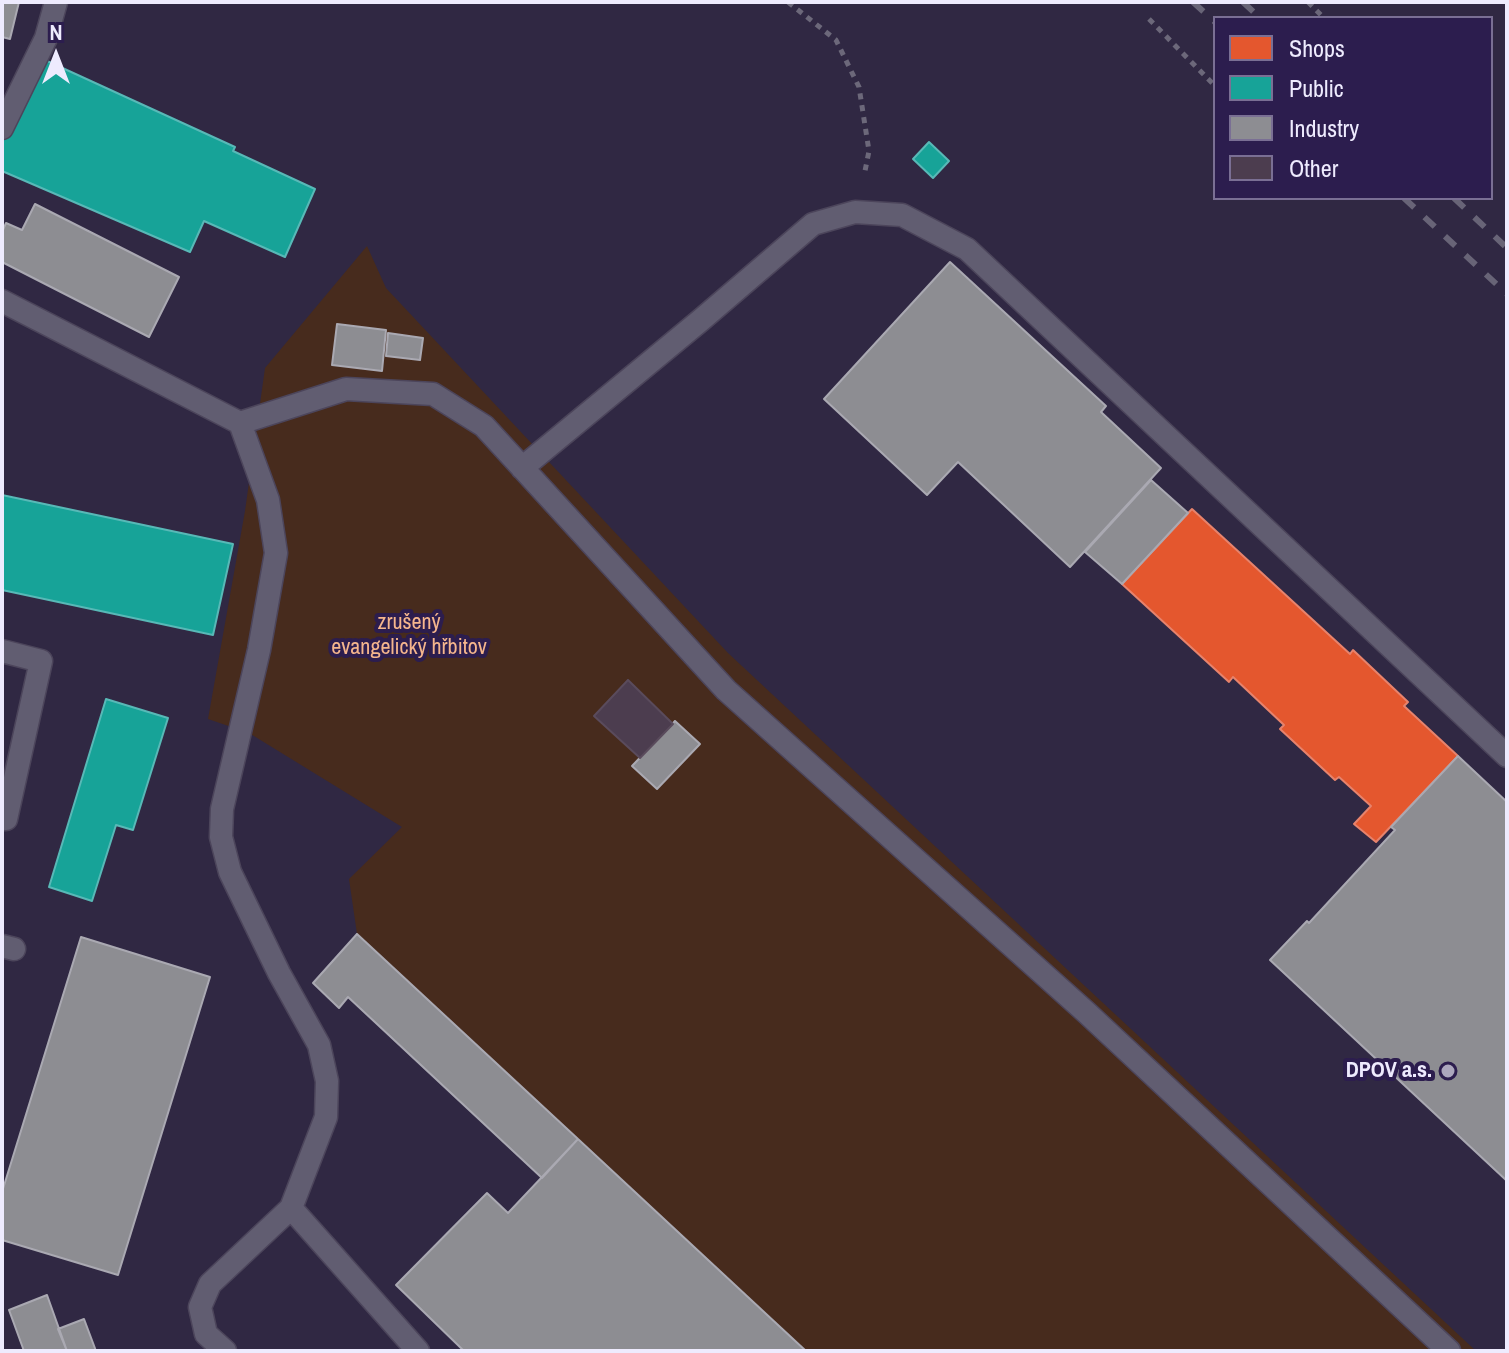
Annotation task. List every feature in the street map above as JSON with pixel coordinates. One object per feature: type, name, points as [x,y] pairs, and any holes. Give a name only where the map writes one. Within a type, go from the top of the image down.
[{"type":"lane","points":[[2,128],[46,38],[56,2]]},
{"type":"lane","points":[[522,468],[813,224],[855,212],[902,215],[967,249],[1507,756]]},
{"type":"lane","points":[[2,301],[240,423],[268,500],[276,553],[259,650],[222,809],[221,837],[230,872],[279,973],[319,1045],[327,1081],[326,1117],[291,1208],[210,1284],[200,1307],[206,1334],[225,1351]]},
{"type":"lane","points":[[240,423],[346,389],[433,394],[484,426],[726,690],[1087,1013],[1449,1351]]},
{"type":"lane","points":[[2,651],[41,661],[6,819]]},
{"type":"lane","points":[[291,1208],[418,1351]]},
{"type":"path","points":[[788,2],[836,40],[859,87],[869,151],[855,212]]},
{"type":"path","points":[[1149,19],[1213,84]]},
{"type":"green space","name":"zrušený evangelický hřbitov","points":[[367,246],[386,288],[728,653],[1476,1351],[805,1351],[357,934],[349,879],[402,827],[249,733],[208,719],[245,511],[265,368]]},
{"type":"building: Shops","points":[[1192,509],[1350,654],[1353,650],[1408,702],[1404,706],[1458,756],[1376,842],[1354,824],[1371,806],[1339,777],[1335,780],[1280,729],[1284,725],[1233,677],[1229,682],[1122,584]]},
{"type":"building: Public","points":[[45,60],[235,147],[233,151],[315,189],[285,257],[204,221],[190,252],[2,171],[2,142]]},
{"type":"building: Public","points":[[929,142],[949,161],[933,178],[913,159]]},
{"type":"building: Public","points":[[2,495],[233,544],[213,635],[2,590]]},
{"type":"building: Public","points":[[106,699],[168,718],[133,830],[116,825],[92,901],[49,887]]},
{"type":"building: Industry","points":[[2,2],[19,2],[10,39],[2,37]]},
{"type":"building: Industry","points":[[35,204],[179,277],[149,337],[2,262],[2,232],[6,223],[22,230]]},
{"type":"building: Industry","points":[[950,262],[1106,406],[1101,412],[1161,468],[1070,567],[958,462],[927,495],[824,399]]},
{"type":"building: Industry","points":[[337,324],[386,330],[382,371],[332,365]]},
{"type":"building: Industry","points":[[388,333],[423,338],[420,360],[386,356]]},
{"type":"building: Industry","points":[[1151,480],[1188,513],[1122,584],[1085,552]]},
{"type":"building: Industry","points":[[675,721],[700,744],[657,789],[632,766]]},
{"type":"building: Industry","name":"DPOV a.s.","points":[[1458,756],[1507,802],[1507,1181],[1270,960],[1307,921],[1309,923],[1395,830],[1391,827]]},
{"type":"building: Industry","points":[[357,934],[578,1139],[542,1178],[348,997],[339,1008],[313,983]]},
{"type":"building: Industry","points":[[81,937],[210,977],[118,1275],[2,1240],[2,1192]]},
{"type":"building: Industry","points":[[578,1139],[806,1351],[464,1351],[396,1285],[487,1193],[508,1213]]},
{"type":"building: Industry","points":[[47,1295],[67,1351],[24,1351],[9,1310]]},
{"type":"building: Industry","points":[[84,1319],[96,1351],[67,1351],[58,1329]]},
{"type":"building: Other","points":[[628,680],[673,724],[640,758],[594,716]]},
{"type":"railway","points":[[1193,2],[1213,20]]},
{"type":"railway","points":[[1243,2],[1258,16]]},
{"type":"railway","points":[[1406,200],[1507,294]]},
{"type":"railway","points":[[1456,200],[1507,248]]},
{"type":"place","name":"DPOV a.s.","points":[[1448,1071]]}]
